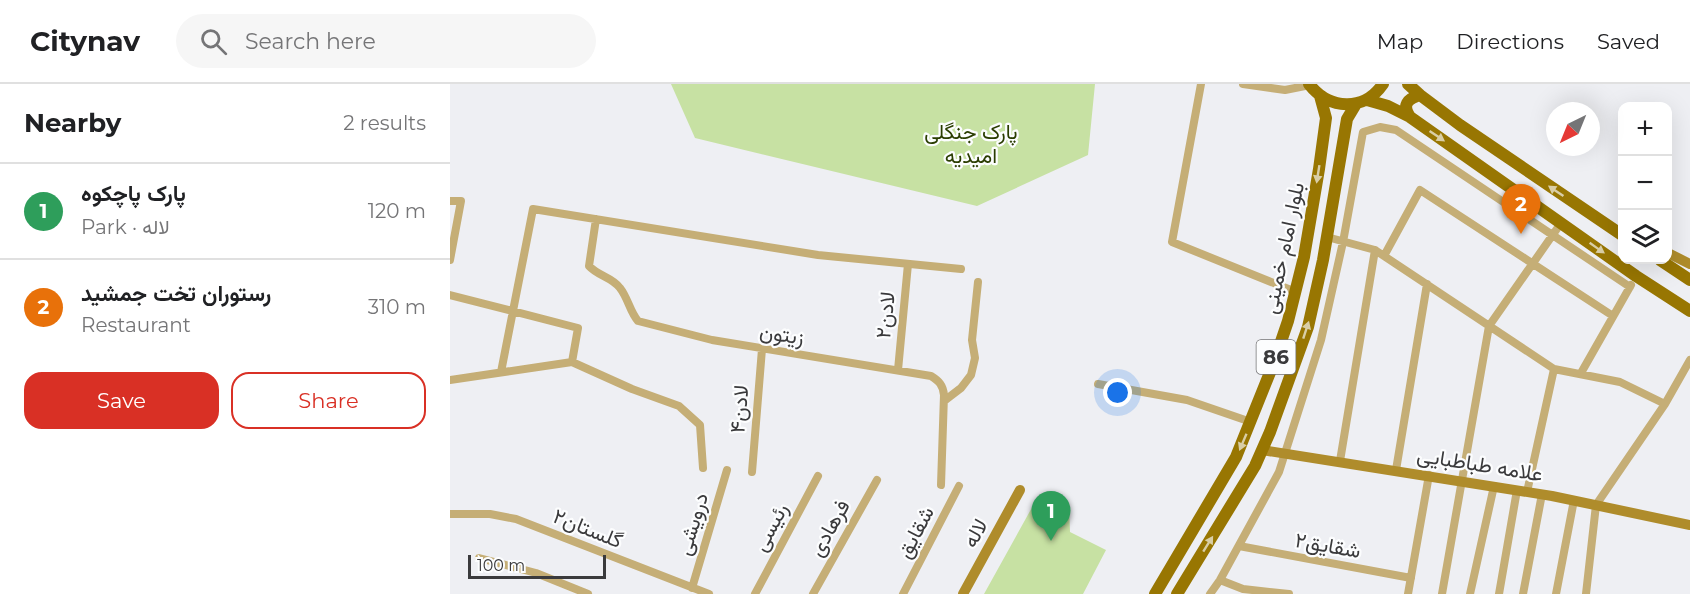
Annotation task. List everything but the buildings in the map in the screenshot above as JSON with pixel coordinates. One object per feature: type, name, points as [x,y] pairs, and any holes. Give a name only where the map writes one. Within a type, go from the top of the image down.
[{"type":"main road","name":"86","points":[[1362,102],[1377,92],[1383,84]]},
{"type":"main road","points":[[1408,84],[1460,125],[1618,230]]},
{"type":"main road","points":[[1310,85],[1320,96],[1331,102],[1344,105],[1362,102],[1388,106],[1410,117],[1562,223],[1633,281],[1690,310]]},
{"type":"main road","points":[[1410,117],[1405,110],[1406,103],[1410,98],[1420,95]]},
{"type":"main road","name":"بلوار امام خمینی","points":[[1161,592],[1236,457],[1277,354],[1304,257],[1326,118],[1320,96]]},
{"type":"main road","name":"بلوار امام خمینی","points":[[1177,594],[1244,485],[1262,450],[1308,327],[1327,237],[1347,119],[1362,102]]},
{"type":"main road","points":[[1322,143],[1334,139],[1342,147]]},
{"type":"main road","points":[[1666,264],[1690,280]]},
{"type":"street","points":[[1201,84],[1172,242],[1296,292]]},
{"type":"street","points":[[1243,84],[1285,90],[1310,85]]},
{"type":"street","points":[[1210,594],[1275,481],[1284,454],[1321,340],[1344,242],[1363,132],[1380,127],[1396,130],[1553,236],[1633,281],[1581,373]]},
{"type":"street","points":[[1384,256],[1420,190],[1613,316]]},
{"type":"street","points":[[450,201],[461,201],[450,260]]},
{"type":"street","points":[[501,372],[533,209],[818,255],[961,269]]},
{"type":"street","name":"زیتون","points":[[597,219],[589,266],[619,286],[638,321],[712,340],[931,376],[943,387],[941,485]]},
{"type":"street","points":[[1442,594],[1489,326],[1562,223]]},
{"type":"street","points":[[1327,237],[1375,250],[1554,369],[1620,381],[1665,404]]},
{"type":"street","points":[[1340,461],[1375,250]]},
{"type":"street","points":[[1672,255],[1690,264]]},
{"type":"street","name":"لادن۲","points":[[898,370],[908,264]]},
{"type":"street","points":[[944,401],[961,388],[971,375],[975,358],[972,340],[978,282]]},
{"type":"street","points":[[1396,470],[1427,284]]},
{"type":"street","points":[[450,295],[578,328],[572,362]]},
{"type":"street","name":"لادن۴","points":[[752,472],[762,349]]},
{"type":"street","points":[[1586,594],[1596,505],[1665,404],[1690,360]]},
{"type":"street","points":[[450,380],[572,362],[632,389],[679,406],[700,425],[703,468]]},
{"type":"street","points":[[1499,594],[1522,491],[1554,369]]},
{"type":"street","points":[[1098,384],[1187,400],[1251,422]]},
{"type":"street","name":"علامه طباطبایی","points":[[1262,450],[1542,494],[1690,525]]},
{"type":"street","name":"درویشی","points":[[692,588],[727,470]]},
{"type":"street","name":"رئیسی","points":[[755,594],[818,476]]},
{"type":"street","points":[[1408,594],[1429,476]]},
{"type":"street","name":"فرهادی","points":[[813,594],[877,480]]},
{"type":"street","name":"شقایق","points":[[903,594],[959,486]]},
{"type":"street","points":[[1470,594],[1494,486]]},
{"type":"street","name":"لاله","points":[[963,594],[1020,490]]},
{"type":"street","points":[[1523,594],[1542,494]]},
{"type":"street","points":[[1556,594],[1574,500]]},
{"type":"street","name":"گلستان۲","points":[[450,514],[490,514],[516,519],[708,594]]},
{"type":"street","name":"شقایق۲","points":[[1239,546],[1411,578]]},
{"type":"street","points":[[479,558],[536,573],[588,594]]},
{"type":"street","points":[[1220,580],[1242,589],[1288,594]]},
{"type":"green space","name":"پارک جنگلی امیدیه","points":[[671,84],[1095,84],[1088,155],[977,206],[695,138]]},
{"type":"green space","points":[[1035,502],[1069,504],[1070,532],[1106,550],[1083,594],[984,594]]},
{"type":"place","name":"رستوران تخت جمشید","points":[[1521,234]]},
{"type":"place","name":"پارک پاچکوه","points":[[1051,541]]}]
